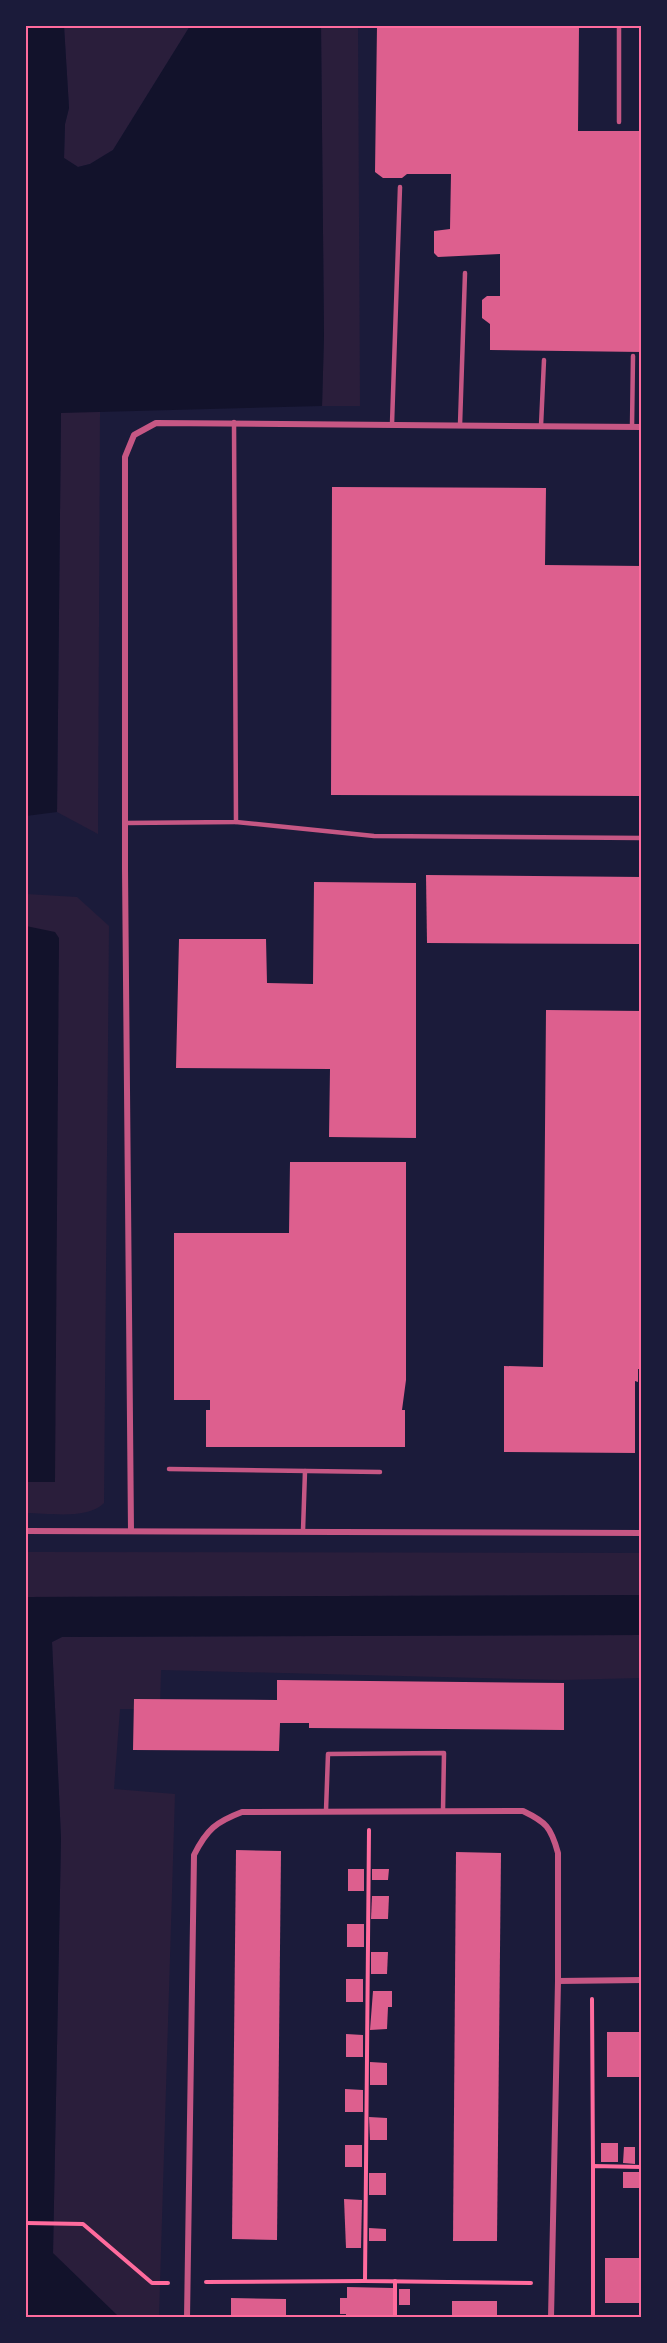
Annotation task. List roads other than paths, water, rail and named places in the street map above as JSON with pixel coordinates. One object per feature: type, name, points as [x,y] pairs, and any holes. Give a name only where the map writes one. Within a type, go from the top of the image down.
[{"type":"street","points":[[131,1531],[125,823],[125,458],[134,435],[156,423],[642,427]]},
{"type":"street","points":[[26,1531],[642,1533]]},
{"type":"street","points":[[187,2318],[194,1854],[201,1840],[217,1822],[242,1812],[326,1811],[523,1811],[541,1820],[553,1833],[558,1853],[558,1981],[551,2318]]},
{"type":"street","points":[[558,1981],[642,1980]]},
{"type":"lane","points":[[619,26],[619,122]]},
{"type":"lane","points":[[392,424],[400,187]]},
{"type":"lane","points":[[460,425],[465,273]]},
{"type":"lane","points":[[632,427],[633,356]]},
{"type":"lane","points":[[541,426],[544,360]]},
{"type":"lane","points":[[234,422],[236,822]]},
{"type":"lane","points":[[125,823],[236,822],[374,836],[642,838]]},
{"type":"lane","points":[[170,1469],[380,1472]]},
{"type":"lane","points":[[303,1531],[305,1471]]},
{"type":"lane","points":[[326,1811],[328,1754],[444,1753],[443,1811]]}]
